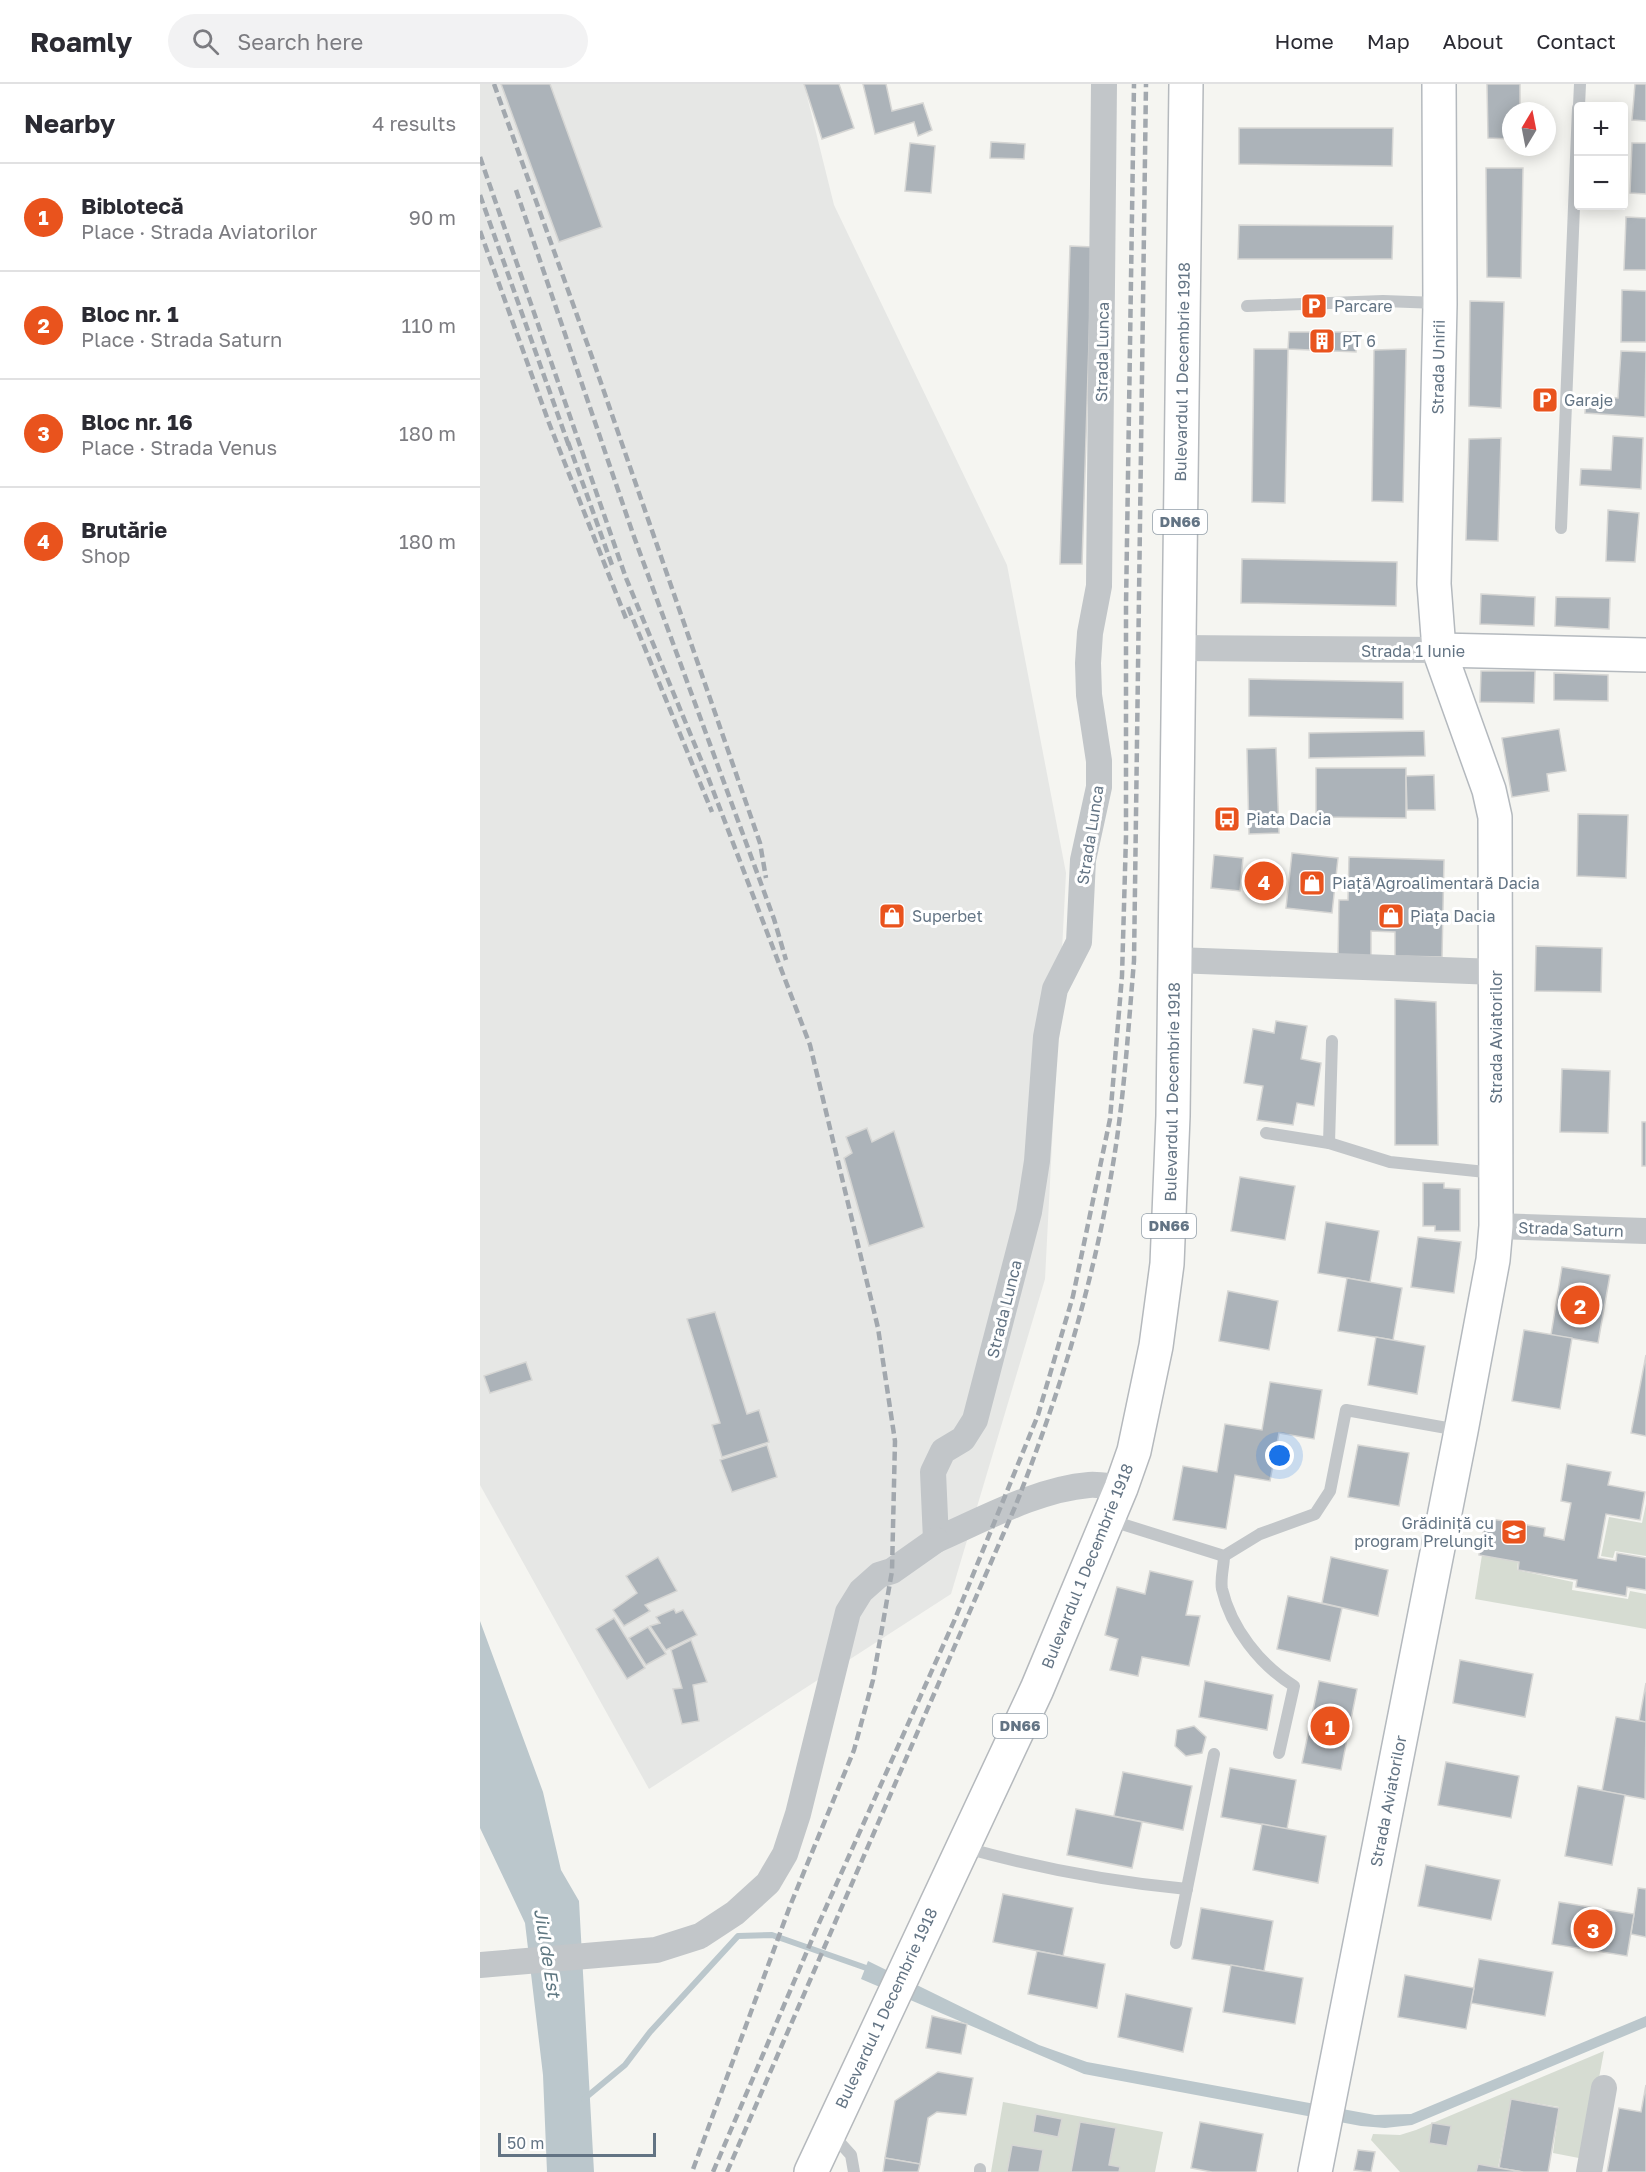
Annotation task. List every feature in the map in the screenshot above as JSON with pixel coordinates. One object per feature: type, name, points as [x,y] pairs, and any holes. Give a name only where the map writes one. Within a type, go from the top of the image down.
[{"type":"street","name":"Strada Lunca","points":[[936,1540],[933,1472],[943,1451],[963,1439],[975,1420],[1029,1212],[1037,1161],[1046,1037],[1055,989],[1079,942],[1083,860],[1099,787],[1099,761],[1089,695],[1088,663],[1090,633],[1099,586],[1104,84]]},
{"type":"street","name":"Bulevardul 1 Decembrie 1918","points":[[811,2172],[891,1996],[1037,1689],[1108,1520],[1121,1488],[1143,1416],[1156,1346],[1167,1264],[1173,1116],[1186,84]]},
{"type":"street","name":"Strada Unirii","points":[[1439,84],[1440,304],[1434,584],[1439,650]]},
{"type":"street","name":"Strada 1 Iunie","points":[[1180,648],[1439,650],[1646,655]]},
{"type":"street","name":"Strada Aviatorilor","points":[[1315,2172],[1461,1431],[1496,1226],[1495,817],[1489,790],[1439,650]]},
{"type":"street","points":[[1175,960],[1496,972]]},
{"type":"street","name":"Strada Saturn","points":[[1496,1226],[1646,1231]]},
{"type":"street","points":[[487,1964],[656,1950],[700,1936],[735,1913],[768,1883],[785,1854],[798,1814],[848,1612],[861,1591],[879,1575],[892,1571],[936,1540],[990,1515],[1070,1488],[1091,1485],[1121,1488]]},
{"type":"street","points":[[1589,2172],[1604,2088]]},
{"type":"lane","points":[[1579,102],[1580,84]]},
{"type":"lane","points":[[1561,528],[1577,156]]},
{"type":"lane","points":[[1247,306],[1383,301],[1440,304]]},
{"type":"lane","points":[[1329,1143],[1332,1041]]},
{"type":"lane","points":[[1266,1133],[1329,1143],[1390,1162],[1496,1173]]},
{"type":"lane","points":[[1108,1520],[1224,1556],[1260,1534],[1315,1514],[1330,1491],[1346,1410],[1461,1431]]},
{"type":"lane","points":[[1224,1556],[1222,1587],[1235,1624],[1254,1652],[1279,1677],[1294,1686],[1279,1753]]},
{"type":"lane","points":[[1176,1943],[1214,1754]]},
{"type":"lane","points":[[962,1847],[1027,1864],[1141,1885],[1187,1889]]},
{"type":"lane","points":[[829,2131],[851,2155],[854,2172]]},
{"type":"shaded area","points":[[480,84],[804,84],[834,205],[1007,565],[1066,873],[1045,1279],[951,1594],[649,1789],[480,1485]]},
{"type":"shaded area","points":[[1646,1504],[1646,1556],[1615,1551],[1613,1558],[1601,1556],[1609,1517],[1642,1523]]},
{"type":"shaded area","points":[[1482,1555],[1518,1562],[1517,1570],[1573,1582],[1572,1590],[1628,1599],[1630,1591],[1646,1594],[1646,1629],[1475,1599]]},
{"type":"shaded area","points":[[1604,2051],[1584,2159],[1553,2153],[1559,2107],[1511,2099],[1498,2168],[1478,2164],[1476,2172],[1400,2172],[1371,2140],[1373,2134],[1400,2135],[1416,2130]]},
{"type":"shaded area","points":[[1003,2102],[1163,2132],[1155,2172],[1119,2172],[1109,2165],[1116,2129],[1080,2122],[1071,2172],[1039,2172],[1043,2150],[1012,2145],[1007,2172],[991,2172]],"holes":[[[1037,2115],[1062,2119],[1058,2137],[1033,2132]]]},
{"type":"water","name":"Jiul de Est","points":[[480,1621],[543,1792],[561,1870],[579,1901],[594,2172],[547,2172],[543,2075],[525,1923],[480,1828]]},
{"type":"water","points":[[868,1961],[1039,2045],[1087,2062],[1375,2115],[1411,2114],[1646,2016],[1646,2027],[1412,2125],[1385,2128],[1361,2126],[1084,2074],[861,1979]]},
{"type":"building","points":[[501,84],[550,84],[602,227],[559,242]]},
{"type":"building","points":[[804,84],[839,84],[854,128],[822,139]]},
{"type":"building","points":[[863,84],[886,84],[892,111],[923,103],[932,130],[918,136],[914,122],[875,134]]},
{"type":"building","points":[[1487,84],[1520,84],[1520,102],[1502,102],[1502,139],[1488,138]]},
{"type":"building","points":[[1635,84],[1646,84],[1646,121],[1632,120]]},
{"type":"building","points":[[1239,128],[1393,128],[1392,166],[1239,164]]},
{"type":"building","points":[[991,142],[1025,144],[1024,159],[990,158]]},
{"type":"building","points":[[910,143],[935,146],[931,193],[905,191]]},
{"type":"building","points":[[1632,143],[1646,143],[1646,194],[1630,193]]},
{"type":"building","points":[[1486,168],[1523,168],[1521,278],[1487,277]]},
{"type":"building","points":[[1626,217],[1646,218],[1646,270],[1624,270]]},
{"type":"building","points":[[1239,225],[1393,226],[1392,259],[1238,259]]},
{"type":"building","points":[[1070,246],[1092,247],[1082,564],[1060,564]]},
{"type":"building","points":[[1622,290],[1646,291],[1646,342],[1621,342]]},
{"type":"building","points":[[1470,301],[1504,302],[1501,408],[1469,406]]},
{"type":"building","name":"PT 6","points":[[1289,332],[1356,332],[1356,352],[1288,349]]},
{"type":"building","points":[[1254,349],[1288,349],[1285,503],[1252,502]]},
{"type":"building","points":[[1406,349],[1403,502],[1372,501],[1374,350]]},
{"type":"building","points":[[1621,351],[1646,352],[1645,417],[1585,413],[1586,396],[1618,398]]},
{"type":"building","points":[[1613,436],[1643,438],[1641,489],[1580,485],[1581,469],[1611,470]]},
{"type":"building","points":[[1501,438],[1498,541],[1466,540],[1469,439]]},
{"type":"building","points":[[1608,510],[1639,513],[1635,562],[1606,561]]},
{"type":"building","points":[[1242,559],[1397,562],[1396,606],[1241,603]]},
{"type":"building","points":[[1481,594],[1535,597],[1534,626],[1480,624]]},
{"type":"building","points":[[1556,597],[1610,598],[1609,629],[1555,626]]},
{"type":"building","points":[[1481,671],[1535,671],[1534,703],[1480,702]]},
{"type":"building","points":[[1554,673],[1608,675],[1608,701],[1554,700]]},
{"type":"building","points":[[1249,679],[1403,682],[1403,719],[1249,716]]},
{"type":"building","points":[[1559,729],[1566,771],[1547,774],[1549,791],[1512,797],[1502,738]]},
{"type":"building","points":[[1424,731],[1425,756],[1309,758],[1309,733]]},
{"type":"building","points":[[1276,748],[1279,833],[1249,834],[1247,749]]},
{"type":"building","points":[[1316,768],[1406,768],[1406,818],[1316,817]]},
{"type":"building","points":[[1434,775],[1435,810],[1407,810],[1406,776]]},
{"type":"building","points":[[1578,814],[1628,815],[1626,878],[1577,876]]},
{"type":"building","name":"Piață Agroalimentară Dacia","points":[[1292,853],[1338,858],[1332,913],[1286,908]]},
{"type":"building","points":[[1214,855],[1243,858],[1240,891],[1211,888]]},
{"type":"building","name":"Piața Dacia","points":[[1349,857],[1444,860],[1442,957],[1395,956],[1395,932],[1371,931],[1371,956],[1338,956],[1339,900],[1348,900]]},
{"type":"building","points":[[1536,946],[1602,948],[1601,992],[1535,991]]},
{"type":"building","points":[[1395,999],[1436,1002],[1438,1145],[1395,1145]]},
{"type":"building","points":[[1276,1021],[1307,1026],[1301,1059],[1321,1063],[1314,1106],[1297,1103],[1293,1125],[1257,1120],[1263,1086],[1244,1083],[1253,1029],[1274,1033]]},
{"type":"building","points":[[1562,1069],[1610,1071],[1608,1133],[1560,1132]]},
{"type":"building","points":[[1642,1122],[1646,1122],[1646,1166],[1642,1166]]},
{"type":"building","points":[[867,1128],[872,1142],[894,1131],[924,1227],[869,1246],[844,1158],[852,1153],[846,1137]]},
{"type":"building","points":[[1240,1177],[1295,1186],[1285,1240],[1231,1231]]},
{"type":"building","points":[[1423,1183],[1444,1183],[1444,1188],[1460,1189],[1460,1231],[1435,1231],[1435,1226],[1423,1226]]},
{"type":"building","points":[[1326,1222],[1379,1231],[1370,1282],[1318,1273]]},
{"type":"building","points":[[1418,1237],[1461,1242],[1454,1293],[1411,1287]]},
{"type":"building","points":[[1562,1267],[1610,1275],[1598,1343],[1551,1335]]},
{"type":"building","points":[[1347,1278],[1402,1288],[1393,1340],[1338,1331]]},
{"type":"building","points":[[1228,1291],[1278,1301],[1269,1350],[1219,1341]]},
{"type":"building","points":[[715,1312],[747,1414],[759,1410],[769,1442],[722,1457],[712,1425],[720,1423],[687,1319]]},
{"type":"building","points":[[1524,1330],[1572,1338],[1560,1409],[1512,1401]]},
{"type":"building","points":[[1376,1337],[1425,1346],[1417,1394],[1368,1385]]},
{"type":"building","points":[[1646,1355],[1646,1436],[1631,1433]]},
{"type":"building","points":[[526,1362],[532,1380],[490,1393],[484,1376]]},
{"type":"building","points":[[1270,1382],[1322,1390],[1314,1439],[1279,1433],[1270,1481],[1235,1475],[1226,1529],[1173,1520],[1183,1466],[1217,1472],[1225,1424],[1262,1430]]},
{"type":"building","points":[[767,1445],[777,1477],[732,1492],[720,1460]]},
{"type":"building","points":[[1358,1445],[1409,1453],[1399,1506],[1348,1497]]},
{"type":"building","name":"Grădiniță cu program Prelungit","points":[[1567,1464],[1611,1472],[1608,1485],[1645,1492],[1640,1520],[1606,1514],[1598,1558],[1616,1561],[1617,1553],[1646,1558],[1646,1590],[1627,1587],[1626,1596],[1576,1587],[1577,1580],[1518,1570],[1519,1562],[1479,1555],[1486,1518],[1545,1528],[1544,1536],[1564,1540],[1571,1503],[1561,1501]]},
{"type":"building","points":[[658,1557],[677,1591],[645,1605],[650,1611],[624,1626],[613,1610],[637,1593],[626,1576]]},
{"type":"building","points":[[1331,1557],[1388,1570],[1378,1616],[1322,1603]]},
{"type":"building","points":[[1150,1571],[1193,1581],[1186,1615],[1200,1616],[1189,1666],[1142,1657],[1138,1676],[1110,1670],[1118,1639],[1105,1635],[1117,1587],[1145,1594]]},
{"type":"building","points":[[1288,1596],[1342,1608],[1330,1661],[1277,1649]]},
{"type":"building","points":[[674,1609],[676,1613],[683,1610],[697,1635],[666,1650],[650,1626],[660,1623],[656,1617]]},
{"type":"building","points":[[614,1618],[645,1668],[627,1679],[596,1629]]},
{"type":"building","points":[[648,1627],[666,1654],[646,1665],[629,1638]]},
{"type":"building","points":[[691,1640],[707,1682],[693,1685],[699,1721],[682,1724],[673,1689],[682,1688],[671,1650]]},
{"type":"building","points":[[1460,1660],[1533,1674],[1525,1717],[1453,1703]]},
{"type":"building","points":[[1205,1681],[1273,1695],[1267,1730],[1199,1717]]},
{"type":"building","points":[[1319,1681],[1357,1689],[1341,1770],[1302,1763]]},
{"type":"building","points":[[1646,1683],[1646,1722],[1639,1721]]},
{"type":"building","points":[[1616,1717],[1646,1722],[1645,1799],[1602,1791]]},
{"type":"building","points":[[1194,1726],[1206,1737],[1202,1753],[1186,1756],[1175,1746],[1177,1730]]},
{"type":"building","points":[[1446,1762],[1519,1776],[1511,1818],[1438,1805]]},
{"type":"building","points":[[1230,1768],[1296,1780],[1287,1829],[1221,1817]]},
{"type":"building","points":[[1123,1772],[1192,1786],[1183,1830],[1114,1816]]},
{"type":"building","points":[[1578,1786],[1625,1795],[1612,1865],[1565,1856]]},
{"type":"building","points":[[1076,1809],[1142,1822],[1132,1868],[1067,1855]]},
{"type":"building","points":[[1262,1824],[1326,1836],[1318,1883],[1253,1870]]},
{"type":"building","points":[[1426,1865],[1500,1880],[1491,1920],[1418,1906]]},
{"type":"building","points":[[1638,1888],[1646,1889],[1646,1937],[1631,1934]]},
{"type":"building","points":[[1003,1894],[1073,1908],[1063,1956],[993,1942]]},
{"type":"building","points":[[1559,1902],[1634,1914],[1627,1956],[1552,1944]]},
{"type":"building","points":[[1201,1908],[1273,1921],[1264,1971],[1192,1959]]},
{"type":"building","points":[[1037,1951],[1105,1964],[1097,2008],[1028,1994]]},
{"type":"building","points":[[1479,1959],[1553,1972],[1545,2016],[1471,2003]]},
{"type":"building","points":[[1231,1965],[1303,1978],[1295,2024],[1223,2012]]},
{"type":"building","points":[[1405,1975],[1474,1988],[1466,2029],[1398,2017]]},
{"type":"building","points":[[1126,1994],[1192,2008],[1183,2052],[1118,2037]]},
{"type":"building","points":[[932,2016],[967,2024],[961,2054],[926,2048]]},
{"type":"building","points":[[938,2072],[973,2078],[966,2115],[937,2112],[928,2118],[920,2164],[885,2158],[895,2101]]},
{"type":"building","points":[[1646,2085],[1646,2172],[1607,2172],[1619,2108],[1641,2112]]},
{"type":"building","points":[[1511,2099],[1559,2108],[1548,2172],[1523,2172],[1499,2168]]},
{"type":"building","points":[[1036,2114],[1062,2119],[1058,2137],[1033,2132]]},
{"type":"building","points":[[1080,2122],[1116,2128],[1109,2165],[1120,2167],[1119,2172],[1071,2172]]},
{"type":"building","points":[[1200,2122],[1263,2134],[1256,2172],[1212,2172],[1191,2168]]},
{"type":"building","points":[[1432,2123],[1451,2126],[1447,2146],[1429,2143]]},
{"type":"building","points":[[1012,2145],[1043,2150],[1039,2172],[1007,2172]]},
{"type":"building","points":[[1358,2150],[1375,2152],[1371,2172],[1354,2170]]},
{"type":"building","points":[[885,2158],[920,2164],[918,2172],[883,2172]]},
{"type":"building","points":[[1478,2164],[1499,2168],[1523,2172],[1476,2172]]},
{"type":"waterway","points":[[584,2099],[625,2065],[650,2032],[738,1936],[772,1935],[872,1970]]},
{"type":"railway","points":[[494,84],[592,357],[760,843],[766,878]]},
{"type":"railway","points":[[713,2172],[819,1923],[955,1619],[1038,1415],[1073,1296],[1110,1119],[1122,976],[1126,836],[1126,606],[1134,84]]},
{"type":"railway","points":[[727,2172],[1015,1507],[1046,1425],[1073,1341],[1104,1213],[1120,1118],[1134,961],[1146,84]]},
{"type":"railway","points":[[480,157],[626,578],[706,772],[810,1045],[878,1328],[895,1441],[892,1571],[873,1680],[854,1750],[790,1906],[692,2172]]},
{"type":"railway","points":[[516,190],[633,534],[774,919],[786,960]]},
{"type":"railway","points":[[480,195],[570,449]]},
{"type":"railway","points":[[480,231],[549,423],[627,621]]},
{"type":"railway","points":[[568,442],[612,565]]},
{"type":"railway","points":[[628,607],[712,812]]},
{"type":"place","name":"Parcare","points":[[1314,306]]},
{"type":"place","name":"PT 6","points":[[1322,341]]},
{"type":"place","name":"Garaje","points":[[1545,400]]},
{"type":"place","name":"Piata Dacia","points":[[1227,819]]},
{"type":"place","name":"Brutărie","points":[[1264,881]]},
{"type":"place","name":"Piață Agroalimentară Dacia","points":[[1312,883]]},
{"type":"place","name":"Superbet","points":[[892,916]]},
{"type":"place","name":"Piața Dacia","points":[[1391,916]]},
{"type":"place","name":"Bloc nr. 1","points":[[1580,1305]]},
{"type":"place","name":"Grădiniță cu program Prelungit","points":[[1514,1532]]},
{"type":"place","name":"Biblotecă","points":[[1330,1726]]},
{"type":"place","name":"Bloc nr. 16","points":[[1593,1929]]}]
